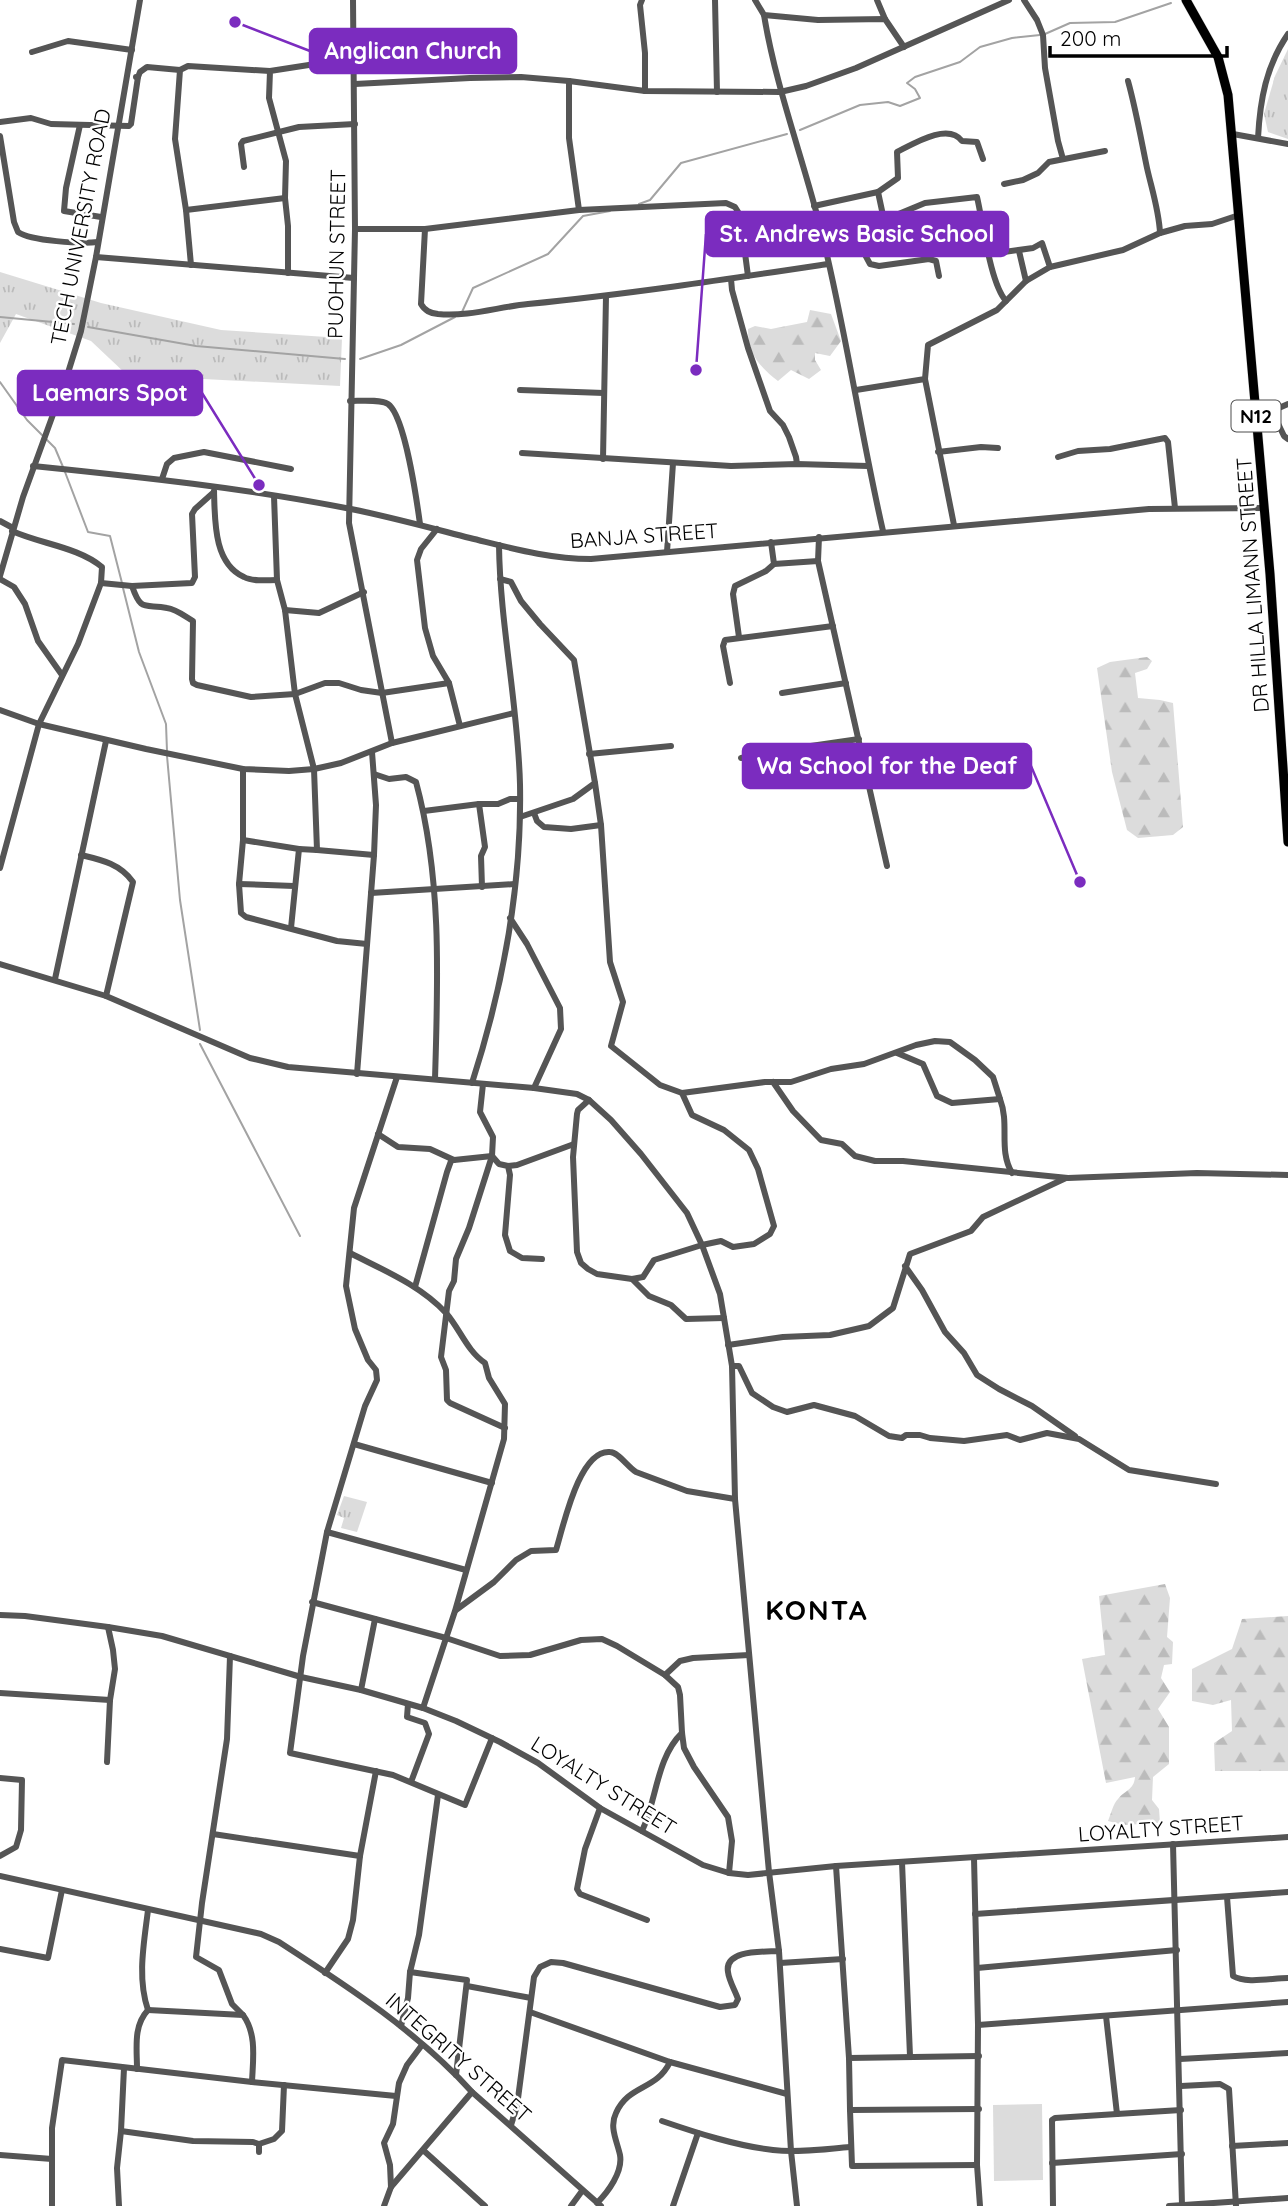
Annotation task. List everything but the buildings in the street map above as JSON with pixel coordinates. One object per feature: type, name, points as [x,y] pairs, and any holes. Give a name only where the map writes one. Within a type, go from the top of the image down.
[{"type":"highway","name":"DR HILLA LIMANN STREET","points":[[1186,0],[1218,57],[1228,94],[1233,134],[1288,842]]},
{"type":"street","name":"TECH UNIVERSITY ROAD","points":[[0,577],[33,466],[81,331],[140,0]]},
{"type":"street","name":"PUOHUN STREET","points":[[353,0],[355,229],[349,523],[391,743]]},
{"type":"street","points":[[642,0],[640,5],[645,53],[645,91]]},
{"type":"street","points":[[715,0],[717,92]]},
{"type":"street","points":[[755,0],[764,15],[780,92],[821,229],[883,531]]},
{"type":"street","points":[[877,0],[885,19],[904,47]]},
{"type":"street","points":[[355,84],[521,77],[645,91],[780,92],[806,86],[904,47],[1009,0]]},
{"type":"street","points":[[1024,0],[1043,35],[1045,68],[1063,159]]},
{"type":"street","points":[[764,15],[818,20],[885,19]]},
{"type":"street","points":[[1258,138],[1259,106],[1263,88],[1272,62],[1288,34]]},
{"type":"street","points":[[32,52],[68,41],[132,50]]},
{"type":"street","points":[[1,120],[31,118],[51,124],[129,126],[138,77],[147,67],[180,70],[188,66],[270,71],[354,58]]},
{"type":"street","points":[[180,70],[175,139],[191,265]]},
{"type":"street","points":[[270,71],[269,98],[286,161],[288,273]]},
{"type":"street","points":[[127,76],[138,77]]},
{"type":"street","points":[[569,81],[569,138],[579,210]]},
{"type":"street","points":[[1128,81],[1160,217],[1160,233]]},
{"type":"street","points":[[244,167],[241,142],[299,127],[355,124]]},
{"type":"street","points":[[80,125],[66,188],[64,211],[102,217]]},
{"type":"street","points":[[814,206],[878,192],[898,178],[897,152],[938,135],[949,133],[958,136],[962,141],[977,142],[983,159]]},
{"type":"street","points":[[1233,134],[1288,144]]},
{"type":"street","points":[[0,136],[14,222],[19,232],[29,237],[72,243],[98,242]]},
{"type":"street","points":[[1004,184],[1038,173],[1049,162],[1105,150]]},
{"type":"street","points":[[878,192],[884,220],[891,229],[924,234],[983,228]]},
{"type":"street","points":[[821,229],[884,220],[925,204],[977,197],[996,279],[1006,301]]},
{"type":"street","points":[[186,210],[285,198]]},
{"type":"street","points":[[355,229],[425,229],[579,210],[726,203],[734,207],[740,215],[748,276]]},
{"type":"street","points":[[954,525],[925,379],[928,345],[998,310],[1026,281],[1050,267],[1123,250],[1160,233],[1185,226],[1212,224],[1239,215]]},
{"type":"street","points":[[849,225],[870,264],[878,267],[929,259],[936,261],[939,276]]},
{"type":"street","points":[[425,229],[421,304],[427,312],[436,314],[460,315],[523,304],[606,296],[828,264]]},
{"type":"street","points":[[990,254],[1033,248],[1042,243],[1050,267]]},
{"type":"street","points":[[1018,251],[1026,281]]},
{"type":"street","points":[[96,257],[354,278]]},
{"type":"street","points":[[731,279],[748,348],[770,411],[783,425],[797,464]]},
{"type":"street","points":[[603,459],[606,296]]},
{"type":"street","points":[[856,390],[925,379]]},
{"type":"street","points":[[520,390],[604,393]]},
{"type":"street","points":[[350,401],[385,403],[392,410],[404,439],[412,471],[420,524]]},
{"type":"street","points":[[1256,411],[1272,411],[1288,404]]},
{"type":"street","points":[[1272,411],[1288,439]]},
{"type":"street","points":[[1058,457],[1078,451],[1110,449],[1165,438],[1168,442],[1175,508]]},
{"type":"street","points":[[939,452],[981,447],[998,448]]},
{"type":"street","points":[[162,479],[167,464],[174,458],[204,452],[291,468]]},
{"type":"street","points":[[522,453],[731,466],[868,466]]},
{"type":"street","points":[[667,552],[673,463]]},
{"type":"street","name":"BANJA STREET","points":[[33,466],[162,479],[349,509],[566,559],[591,559],[1135,510],[1264,508]]},
{"type":"street","points":[[101,583],[132,586],[192,583],[195,578],[192,514],[213,489]]},
{"type":"street","points":[[213,489],[217,538],[222,554],[234,570],[245,578],[277,580]]},
{"type":"street","points":[[274,496],[277,580],[285,610],[295,694],[314,769],[317,850]]},
{"type":"street","points":[[0,521],[32,540],[93,559],[102,567],[101,583],[78,644],[39,724],[0,868]]},
{"type":"street","points":[[437,529],[421,549],[417,560],[425,628],[433,656],[449,683],[460,726]]},
{"type":"street","points":[[819,537],[818,561],[887,866]]},
{"type":"street","points":[[771,542],[774,564]]},
{"type":"street","points":[[472,1083],[500,987],[515,884],[520,817],[514,713],[499,579],[499,545]]},
{"type":"street","points":[[739,637],[733,594],[735,586],[766,571],[774,564],[818,561]]},
{"type":"street","points":[[0,577],[15,587],[25,604],[38,641],[62,675]]},
{"type":"street","points":[[499,579],[512,582],[527,609],[574,660],[601,825],[610,962],[623,1002],[611,1046],[660,1085],[682,1093],[791,1082],[825,1070],[864,1064],[916,1045],[934,1041],[950,1042],[993,1077],[1003,1109],[1004,1160],[1012,1174]]},
{"type":"street","points":[[132,586],[137,602],[141,605],[171,608],[193,621],[193,683],[251,697],[295,694],[325,683],[339,683],[382,693],[449,683]]},
{"type":"street","points":[[285,610],[319,613],[364,592]]},
{"type":"street","points":[[730,683],[723,646],[725,640],[833,626]]},
{"type":"street","points":[[782,693],[846,683]]},
{"type":"street","points":[[0,710],[39,724],[106,741],[243,769],[289,771],[341,763],[391,743],[514,713]]},
{"type":"street","points":[[740,758],[859,739]]},
{"type":"street","points":[[55,979],[106,741]]},
{"type":"street","points":[[589,754],[671,746]]},
{"type":"street","points":[[357,1074],[374,855],[376,804],[372,752]]},
{"type":"street","points":[[243,769],[243,840],[239,884],[241,914],[246,918],[337,941],[367,944]]},
{"type":"street","points":[[374,774],[389,779],[406,777],[416,782],[424,811],[434,890],[438,971],[435,1079]]},
{"type":"street","points":[[520,817],[573,799],[595,783]]},
{"type":"street","points":[[424,811],[498,804],[510,799],[520,799]]},
{"type":"street","points":[[479,804],[485,847],[481,856],[482,887]]},
{"type":"street","points":[[534,813],[537,821],[544,827],[571,829],[601,825]]},
{"type":"street","points":[[0,836],[8,838]]},
{"type":"street","points":[[243,840],[299,849],[374,855]]},
{"type":"street","points":[[290,928],[299,849]]},
{"type":"street","points":[[81,855],[109,862],[128,874],[133,882],[106,996]]},
{"type":"street","points":[[239,884],[294,886]]},
{"type":"street","points":[[370,893],[515,884]]},
{"type":"street","points":[[510,918],[527,944],[559,1008],[561,1028],[534,1088]]},
{"type":"street","points":[[0,964],[106,996],[250,1058],[288,1067],[577,1094],[589,1100],[611,1121],[641,1154],[687,1213],[720,1294],[732,1366],[735,1499],[769,1872],[779,1951],[791,2151],[797,2206]]},
{"type":"street","points":[[897,1053],[923,1065],[937,1096],[952,1103],[1000,1099]]},
{"type":"street","points":[[397,1077],[354,1208],[347,1298],[355,1329],[368,1360],[376,1370],[377,1380],[365,1406],[327,1532],[303,1656],[290,1753],[376,1771],[411,1782],[465,1805],[492,1738]]},
{"type":"street","points":[[773,1082],[793,1111],[821,1140],[842,1144],[855,1156],[875,1161],[903,1161],[1068,1178],[1196,1173],[1288,1175]]},
{"type":"street","points":[[483,1084],[480,1112],[493,1137],[492,1156],[456,1259],[441,1357],[446,1370],[447,1400],[505,1428]]},
{"type":"street","points":[[589,1100],[578,1110],[574,1144],[577,1252],[579,1259],[597,1275],[632,1279],[643,1277],[654,1260],[720,1241],[733,1247],[754,1244],[770,1234],[774,1226],[758,1169],[749,1150],[724,1130],[692,1115],[682,1093]]},
{"type":"street","points":[[378,1134],[398,1147],[430,1149],[454,1160],[492,1156]]},
{"type":"street","points":[[492,1156],[499,1164],[517,1165],[574,1144]]},
{"type":"street","points":[[415,1287],[447,1172],[454,1160]]},
{"type":"street","points":[[508,1166],[510,1175],[505,1235],[510,1251],[523,1258],[542,1259]]},
{"type":"street","points":[[728,1345],[783,1337],[830,1335],[869,1326],[893,1308],[911,1254],[971,1231],[983,1217],[1068,1178]]},
{"type":"street","points":[[350,1253],[415,1287],[446,1313],[478,1359],[485,1363],[489,1378],[505,1404],[505,1428],[492,1483],[455,1611],[422,1708]]},
{"type":"street","points":[[905,1266],[945,1332],[964,1353],[977,1375],[1032,1406],[1129,1470],[1216,1484]]},
{"type":"street","points":[[632,1279],[649,1296],[671,1305],[686,1319],[724,1318]]},
{"type":"street","points":[[732,1366],[739,1366],[752,1393],[773,1407],[787,1412],[814,1405],[855,1416],[889,1436],[902,1438],[906,1435],[920,1435],[964,1441],[1007,1434],[1020,1440],[1047,1433],[1079,1439]]},
{"type":"street","points":[[354,1444],[492,1483]]},
{"type":"street","points":[[455,1611],[495,1582],[516,1560],[531,1551],[556,1549],[564,1519],[583,1473],[599,1454],[608,1451],[616,1453],[636,1472],[687,1491],[735,1499]]},
{"type":"street","points":[[327,1532],[466,1570]]},
{"type":"street","points":[[313,1602],[446,1637],[500,1656],[530,1655],[581,1640],[602,1639],[665,1675],[678,1687],[684,1748],[729,1817],[732,1841],[729,1873]]},
{"type":"street","name":"LOYALTY STREET","points":[[0,1615],[25,1616],[162,1636],[301,1677],[361,1690],[422,1708],[492,1738],[538,1763],[600,1808],[703,1865],[729,1873],[748,1875],[836,1866],[1288,1837]]},
{"type":"street","points":[[361,1690],[375,1619]]},
{"type":"street","points":[[107,1762],[110,1700],[115,1669],[108,1627]]},
{"type":"street","points":[[665,1675],[680,1661],[749,1655]]},
{"type":"street","points":[[230,1656],[227,1739],[196,1957],[219,1970],[232,2004],[250,2025],[252,2082]]},
{"type":"street","points":[[0,1693],[110,1700]]},
{"type":"street","points":[[408,1704],[407,1717],[425,1723],[429,1734],[411,1782]]},
{"type":"street","points":[[642,1831],[648,1819],[666,1755],[682,1733]]},
{"type":"street","points":[[325,1973],[348,1939],[353,1920],[360,1856],[376,1771]]},
{"type":"street","points":[[0,1778],[22,1780],[21,1830],[16,1847],[0,1856]]},
{"type":"street","points":[[401,2026],[419,1935],[438,1795]]},
{"type":"street","points":[[600,1808],[585,1849],[577,1889],[580,1894],[647,1920]]},
{"type":"street","points":[[213,1834],[360,1856]]},
{"type":"street","points":[[1174,1844],[1182,2205]]},
{"type":"street","points":[[974,1858],[979,2056],[977,2165],[980,2206]]},
{"type":"street","points":[[902,1862],[910,2056]]},
{"type":"street","points":[[836,1866],[849,2058],[852,2166],[977,2165]]},
{"type":"street","name":"INTEGRITY STREET","points":[[0,1876],[261,1934],[279,1942],[401,2026],[599,2204]]},
{"type":"street","points":[[0,1949],[48,1958],[62,1890]]},
{"type":"street","points":[[975,1914],[1288,1892]]},
{"type":"street","points":[[1227,1897],[1233,1976],[1237,1979],[1288,1978]]},
{"type":"street","points":[[148,1910],[141,1975],[148,2010]]},
{"type":"street","points":[[977,1969],[1177,1950]]},
{"type":"street","points":[[512,2125],[517,2106],[534,1977],[540,1967],[551,1962],[563,1963],[720,2007],[735,2005],[738,1999],[727,1970],[729,1964],[741,1953],[779,1951]]},
{"type":"street","points":[[780,1963],[843,1959]]},
{"type":"street","points":[[410,1972],[467,1980],[456,2075]]},
{"type":"street","points":[[467,1986],[531,1998]]},
{"type":"street","points":[[978,2025],[1288,2002]]},
{"type":"street","points":[[137,2069],[137,2029],[141,2017],[148,2010],[243,2015]]},
{"type":"street","points":[[530,2012],[670,2062],[787,2094]]},
{"type":"street","points":[[1106,2016],[1117,2114]]},
{"type":"street","points":[[391,2187],[390,2165],[384,2143],[393,2124],[399,2083],[407,2065],[422,2045]]},
{"type":"street","points":[[1180,2059],[1288,2053]]},
{"type":"street","points":[[849,2058],[979,2056]]},
{"type":"street","points":[[51,2206],[52,2128],[62,2060],[396,2096]]},
{"type":"street","points":[[599,2204],[611,2189],[621,2159],[614,2135],[614,2116],[624,2099],[635,2090],[656,2081],[670,2062]]},
{"type":"street","points":[[119,2206],[117,2168],[124,2068]]},
{"type":"street","points":[[1181,2086],[1220,2084],[1229,2090],[1236,2204]]},
{"type":"street","points":[[121,2132],[193,2141],[253,2142],[259,2148],[282,2131],[284,2085]]},
{"type":"street","points":[[384,2206],[391,2187],[472,2092]]},
{"type":"street","points":[[850,2110],[979,2109]]},
{"type":"street","points":[[1054,2206],[1052,2120],[1181,2110]]},
{"type":"street","points":[[662,2121],[698,2133],[773,2150],[850,2147]]},
{"type":"street","points":[[673,2206],[698,2133]]},
{"type":"street","points":[[1232,2146],[1288,2143]]},
{"type":"street","points":[[423,2150],[485,2206]]},
{"type":"street","points":[[1052,2164],[1182,2154]]},
{"type":"street","points":[[0,2155],[52,2159]]},
{"type":"street","points":[[571,2206],[582,2191]]},
{"type":"street","points":[[1169,2206],[1288,2199]]},
{"type":"green space","points":[[1288,49],[1288,139],[1268,132],[1264,114],[1275,76]]},
{"type":"green space","points":[[0,272],[101,303],[221,330],[342,338],[340,386],[127,375],[91,341],[16,314],[0,343]]},
{"type":"green space","points":[[810,310],[831,314],[841,341],[830,356],[815,353],[815,360],[821,370],[809,379],[791,370],[778,381],[756,359],[750,346],[748,329],[755,326],[771,329],[807,322]]},
{"type":"green space","points":[[1147,657],[1152,661],[1147,669],[1135,673],[1138,698],[1173,703],[1183,827],[1173,835],[1138,838],[1127,830],[1112,772],[1097,668],[1110,662]]},
{"type":"green space","points":[[344,1496],[367,1502],[357,1532],[341,1528],[344,1518],[337,1515]]},
{"type":"green space","points":[[1165,1584],[1170,1598],[1167,1637],[1173,1642],[1172,1664],[1164,1665],[1161,1678],[1170,1692],[1158,1709],[1169,1727],[1169,1764],[1153,1777],[1152,1800],[1159,1809],[1160,1823],[1123,1825],[1108,1821],[1116,1801],[1131,1787],[1135,1777],[1106,1783],[1082,1659],[1105,1655],[1099,1596]]},
{"type":"green space","points":[[1288,1616],[1288,1771],[1215,1771],[1214,1743],[1232,1731],[1231,1700],[1213,1705],[1192,1701],[1192,1669],[1232,1649],[1242,1619]]},
{"type":"green space","points":[[1042,2104],[1043,2180],[994,2181],[993,2105]]},
{"type":"waterway","points":[[1045,34],[1070,23],[1115,22],[1171,3]]},
{"type":"waterway","points":[[800,130],[860,105],[888,102],[900,106],[920,98],[915,89],[907,83],[915,77],[960,62],[980,47],[1012,38],[1040,35]]},
{"type":"waterway","points":[[639,204],[650,200],[681,163],[787,134]]},
{"type":"waterway","points":[[462,312],[473,288],[548,254],[583,216],[610,211]]},
{"type":"waterway","points":[[0,317],[74,324]]},
{"type":"waterway","points":[[360,359],[401,345],[455,317]]},
{"type":"waterway","points":[[88,327],[196,346],[345,359]]},
{"type":"waterway","points":[[0,382],[27,420],[42,435]]},
{"type":"waterway","points":[[46,439],[55,448],[63,467]]},
{"type":"waterway","points":[[65,472],[88,532],[110,536],[122,583]]},
{"type":"waterway","points":[[123,588],[139,652],[166,724],[167,751]]},
{"type":"waterway","points":[[167,756],[180,900],[200,1030]]},
{"type":"waterway","points":[[200,1044],[300,1236]]},
{"type":"place","name":"Anglican Church","points":[[235,22]]},
{"type":"place","name":"St. Andrews Basic School","points":[[696,370]]},
{"type":"place","name":"Laemars Spot","points":[[259,485]]},
{"type":"place","name":"Wa School for the Deaf","points":[[1080,882]]},
{"type":"district","name":"KONTA","points":[[817,1609]]}]
